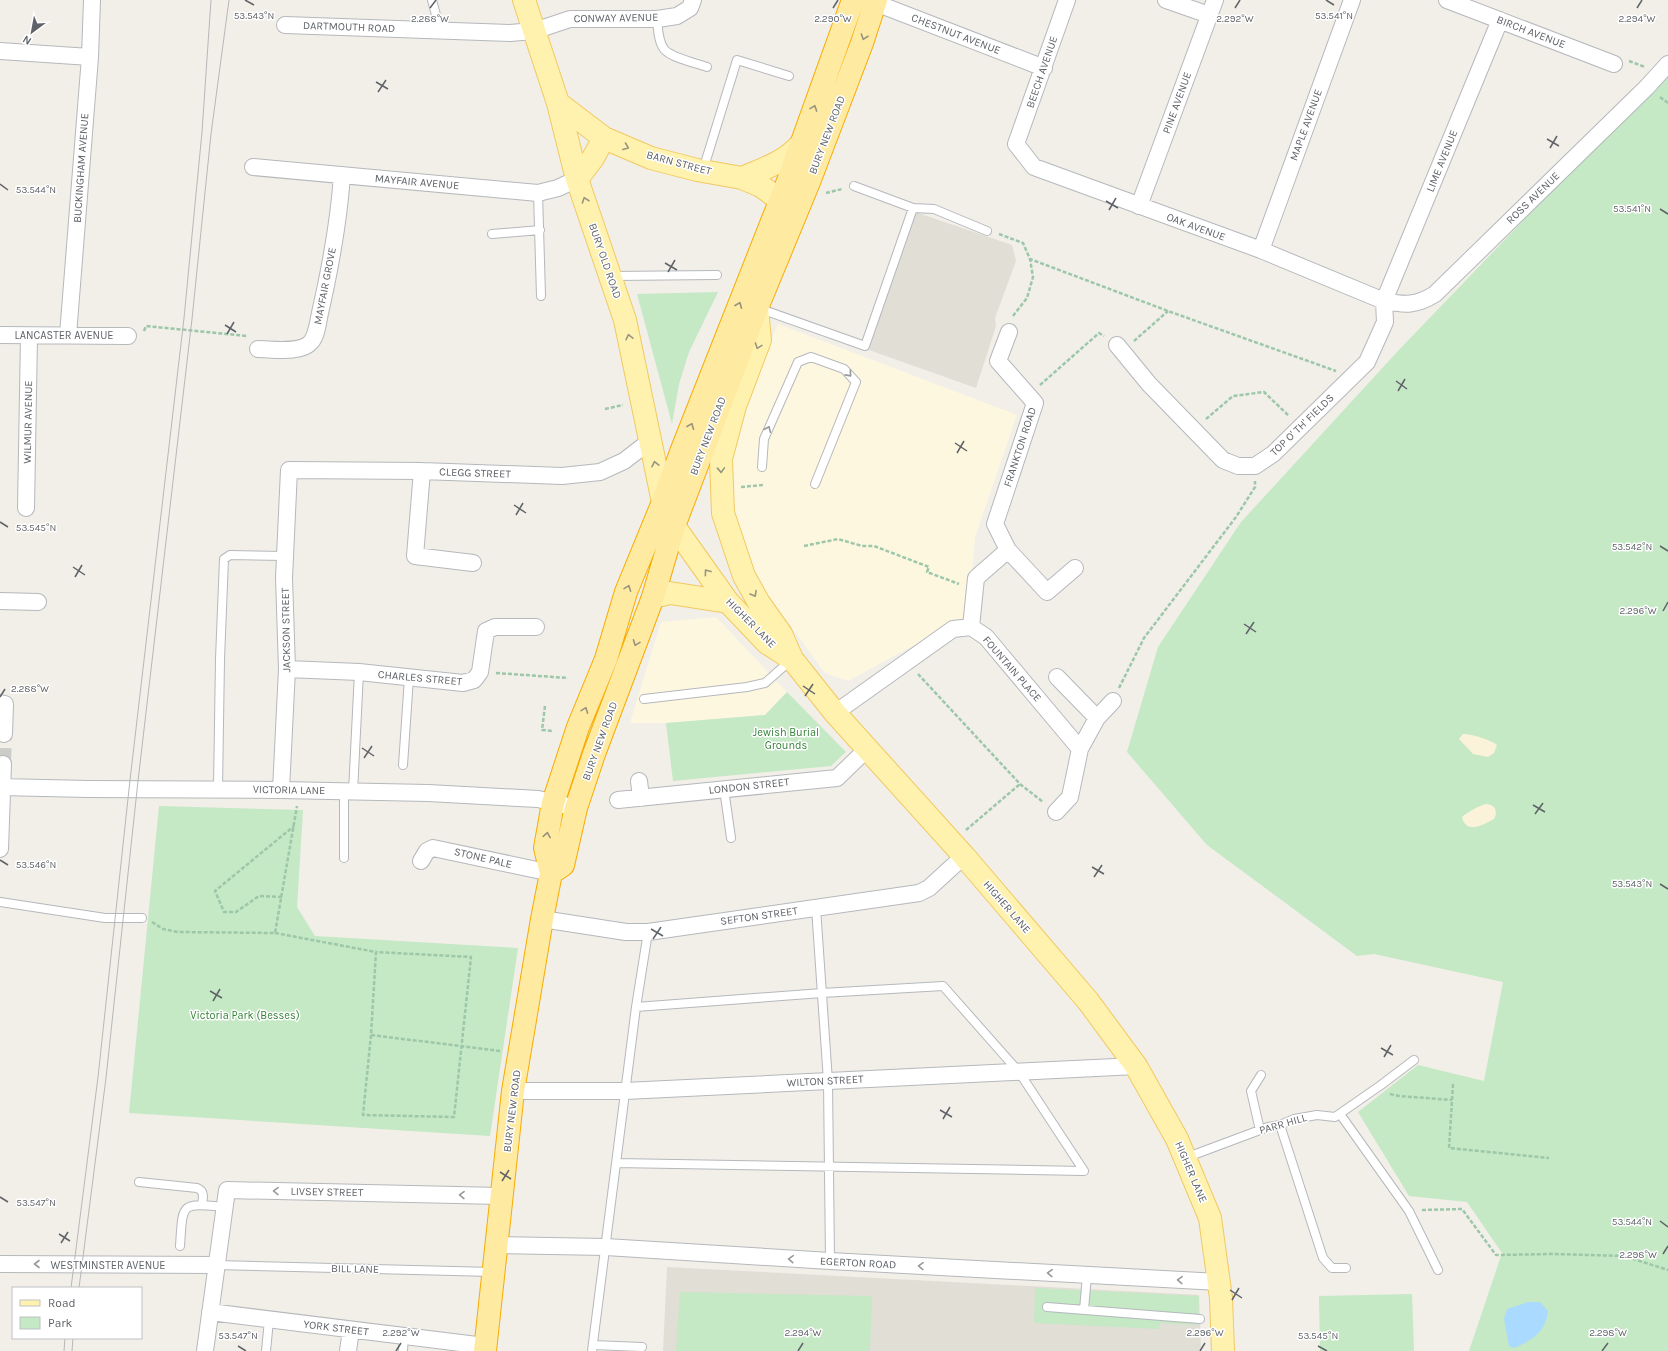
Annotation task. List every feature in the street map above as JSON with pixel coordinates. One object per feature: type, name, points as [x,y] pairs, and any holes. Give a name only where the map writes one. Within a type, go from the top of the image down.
[{"type":"highway","name":"BURY NEW ROAD","points":[[485,1348],[513,1091],[551,873],[545,848],[553,803],[578,727],[606,659],[626,592],[664,502],[681,452],[780,200],[853,0]]},
{"type":"highway","name":"BURY NEW ROAD","points":[[551,873],[563,865],[576,808],[594,754],[653,597],[674,526],[757,308],[792,225],[862,43],[873,1]]},
{"type":"main road","name":"BURY OLD ROAD","points":[[524,0],[558,103],[577,178],[625,320],[664,502],[674,526]]},
{"type":"main road","name":"BARN STREET","points":[[558,103],[604,138],[651,158],[703,171],[742,178],[761,186],[780,200],[789,212],[792,225]]},
{"type":"main road","points":[[577,178],[593,158],[604,138]]},
{"type":"main road","points":[[742,178],[791,156],[801,144]]},
{"type":"main road","points":[[757,308],[760,340],[735,406],[721,459],[723,512],[744,576],[759,603],[781,634],[792,659]]},
{"type":"main road","name":"HIGHER LANE","points":[[674,526],[728,602],[767,643],[792,659],[835,714],[964,856],[1088,1001],[1136,1066],[1177,1139],[1210,1218],[1219,1282],[1223,1351]]},
{"type":"main road","points":[[653,597],[670,593],[728,602]]},
{"type":"street","name":"BUCKINGHAM AVENUE","points":[[68,335],[90,57],[92,0]]},
{"type":"street","name":"CONWAY AVENUE","points":[[534,31],[570,19],[657,18],[677,16],[690,8],[693,0]]},
{"type":"street","name":"BEECH AVENUE","points":[[1016,144],[1067,0]]},
{"type":"street","points":[[1166,0],[1209,15]]},
{"type":"street","name":"PINE AVENUE","points":[[1139,206],[1215,0]]},
{"type":"street","name":"MAPLE AVENUE","points":[[1261,250],[1352,0]]},
{"type":"street","name":"BIRCH AVENUE","points":[[1447,0],[1614,64]]},
{"type":"street","name":"CHESTNUT AVENUE","points":[[873,1],[1044,68]]},
{"type":"street","name":"LIME AVENUE","points":[[1384,301],[1500,20]]},
{"type":"street","name":"DARTMOUTH ROAD","points":[[285,25],[510,33],[534,31]]},
{"type":"street","points":[[0,51],[90,57]]},
{"type":"street","name":"ROSS AVENUE","points":[[1384,301],[1400,304],[1416,304],[1435,294],[1664,68]]},
{"type":"street","name":"OAK AVENUE","points":[[1016,144],[1034,167],[1261,250],[1384,301]]},
{"type":"street","name":"MAYFAIR AVENUE","points":[[253,167],[538,193],[558,188],[577,178]]},
{"type":"street","name":"MAYFAIR GROVE","points":[[253,342],[294,350],[301,349],[311,343],[316,332],[323,301],[340,197],[342,175]]},
{"type":"street","name":"TOP O' TH' FIELDS","points":[[1255,466],[1274,454],[1367,362],[1385,322],[1384,301]]},
{"type":"street","name":"FRANKTON ROAD","points":[[1009,332],[998,361],[1029,394],[1035,403],[995,524],[1008,550],[1047,592],[1075,568]]},
{"type":"street","name":"LANCASTER AVENUE","points":[[0,335],[128,336]]},
{"type":"street","name":"WILMUR AVENUE","points":[[26,508],[29,336]]},
{"type":"street","points":[[1119,348],[1149,384],[1223,460],[1238,466],[1255,466]]},
{"type":"street","name":"CLEGG STREET","points":[[290,470],[422,471],[562,476],[600,472],[624,461],[650,441]]},
{"type":"street","name":"JACKSON STREET","points":[[281,790],[287,669],[284,578],[290,470]]},
{"type":"street","points":[[422,471],[414,556],[473,563]]},
{"type":"street","points":[[835,714],[952,629],[971,627],[976,578],[1008,550]]},
{"type":"street","points":[[0,601],[38,602]]},
{"type":"street","points":[[480,672],[486,631],[495,627],[536,627]]},
{"type":"street","name":"FOUNTAIN PLACE","points":[[971,627],[986,637],[1080,749]]},
{"type":"street","name":"CHARLES STREET","points":[[287,669],[359,672],[463,683],[474,680],[480,672]]},
{"type":"street","points":[[1057,677],[1097,718]]},
{"type":"street","points":[[1056,812],[1070,797],[1080,749],[1097,718],[1113,701]]},
{"type":"street","points":[[0,703],[5,704],[4,734]]},
{"type":"street","name":"LONDON STREET","points":[[618,800],[837,778],[867,749]]},
{"type":"street","points":[[0,849],[3,764]]},
{"type":"street","points":[[639,781],[641,798]]},
{"type":"street","name":"VICTORIA LANE","points":[[1,787],[436,793],[538,799],[576,808]]},
{"type":"street","name":"STONE PALE","points":[[422,861],[426,851],[433,848],[551,873]]},
{"type":"street","name":"SEFTON STREET","points":[[542,919],[626,932],[648,932],[816,908],[919,892],[929,888],[964,856]]},
{"type":"street","name":"WILTON STREET","points":[[513,1091],[625,1091],[1136,1066]]},
{"type":"street","name":"LIVSEY STREET","points":[[205,1351],[216,1265],[228,1190],[501,1196]]},
{"type":"street","name":"EGERTON ROAD","points":[[497,1245],[606,1247],[830,1261],[1219,1282]]},
{"type":"street","name":"WESTMINSTER AVENUE","points":[[0,1264],[216,1265]]},
{"type":"street","name":"YORK STREET","points":[[210,1312],[351,1330],[403,1344],[485,1348]]},
{"type":"street","points":[[348,1351],[351,1330]]},
{"type":"lane","points":[[432,0],[440,30]]},
{"type":"lane","points":[[657,18],[659,37],[664,49],[672,55],[707,67]]},
{"type":"lane","points":[[703,171],[737,60],[789,76]]},
{"type":"lane","points":[[854,186],[913,208],[934,209],[987,231]]},
{"type":"lane","points":[[538,193],[541,296]]},
{"type":"lane","points":[[757,308],[865,346],[913,208]]},
{"type":"lane","points":[[492,234],[540,230]]},
{"type":"lane","points":[[611,276],[717,275]]},
{"type":"lane","points":[[762,467],[764,439],[780,402],[798,362],[811,356],[844,369],[856,382],[815,484]]},
{"type":"lane","points":[[218,789],[220,651],[224,559],[230,554],[285,556]]},
{"type":"lane","points":[[644,699],[747,687],[765,683],[792,659]]},
{"type":"lane","points":[[344,858],[359,672]]},
{"type":"lane","points":[[403,766],[409,678]]},
{"type":"lane","points":[[724,789],[731,838]]},
{"type":"lane","points":[[0,902],[105,918],[142,918]]},
{"type":"lane","points":[[816,908],[828,1081],[830,1261]]},
{"type":"lane","points":[[642,1347],[593,1348],[636,1007],[648,932]]},
{"type":"lane","points":[[616,1163],[1084,1171],[1019,1072],[943,986],[822,993],[636,1007]]},
{"type":"lane","points":[[1414,1060],[1340,1114],[1409,1211],[1438,1270]]},
{"type":"lane","points":[[1260,1130],[1251,1090],[1261,1075]]},
{"type":"lane","name":"PARR HILL","points":[[1185,1158],[1260,1130],[1280,1125],[1294,1118],[1317,1115],[1335,1117],[1340,1114]]},
{"type":"lane","points":[[1280,1125],[1323,1258],[1332,1268],[1346,1268]]},
{"type":"lane","points":[[139,1182],[197,1188],[202,1191],[202,1205]]},
{"type":"lane","points":[[180,1246],[183,1212],[189,1206],[202,1205],[225,1207]]},
{"type":"lane","name":"BILL LANE","points":[[216,1265],[494,1272]]},
{"type":"lane","points":[[1084,1310],[1087,1275]]},
{"type":"lane","points":[[1047,1307],[1200,1319]]},
{"type":"lane","points":[[266,1351],[269,1320]]},
{"type":"path","points":[[1614,64],[1629,60],[1664,68]]},
{"type":"path","points":[[822,194],[854,186]]},
{"type":"path","points":[[987,231],[1023,243],[1030,259],[1033,277],[1027,298],[1005,325],[1009,332]]},
{"type":"path","points":[[1030,259],[1168,311],[1352,376]]},
{"type":"path","points":[[1029,394],[1100,333],[1119,348],[1168,311]]},
{"type":"path","points":[[128,336],[142,334],[146,326],[253,342]]},
{"type":"path","points":[[1193,430],[1232,396],[1264,392],[1301,427]]},
{"type":"path","points":[[605,409],[625,405]]},
{"type":"path","points":[[1113,701],[1144,638],[1236,517],[1255,487],[1255,466]]},
{"type":"path","points":[[738,487],[763,485]]},
{"type":"path","points":[[804,546],[838,539],[862,546],[874,546],[929,567],[927,572],[975,588]]},
{"type":"path","points":[[906,662],[1020,784],[1056,812]]},
{"type":"path","points":[[480,672],[568,678]]},
{"type":"path","points":[[545,706],[542,730],[553,731]]},
{"type":"path","points":[[960,827],[964,832],[1020,784]]},
{"type":"path","points":[[275,933],[300,791]]},
{"type":"path","points":[[282,897],[259,896],[236,912],[224,912],[214,891],[294,826]]},
{"type":"path","points":[[142,918],[149,920],[163,929],[178,932],[275,933],[376,952],[472,957],[454,1117],[363,1114],[371,1035],[376,952]]},
{"type":"path","points":[[371,1035],[501,1051]]},
{"type":"path","points":[[1453,1084],[1450,1148],[1549,1158]]},
{"type":"path","points":[[1381,1085],[1386,1092],[1399,1096],[1452,1100]]},
{"type":"path","points":[[1409,1211],[1462,1209],[1496,1255],[1554,1254],[1624,1256],[1668,1270]]},
{"type":"shaded area","points":[[915,212],[1012,245],[1016,261],[995,318],[996,326],[976,388],[869,350]]},
{"type":"shaded area","points":[[778,324],[1017,415],[975,537],[968,616],[848,681],[825,673],[755,577],[729,499],[735,425]]},
{"type":"shaded area","points":[[716,617],[787,692],[765,715],[666,723],[630,723],[661,622]]},
{"type":"shaded area","points":[[667,1267],[1199,1295],[1201,1351],[663,1351]]},
{"type":"green space","points":[[1668,72],[1668,1351],[1469,1351],[1502,1253],[1467,1202],[1409,1196],[1358,1112],[1418,1065],[1484,1081],[1503,982],[1374,954],[1357,956],[1207,845],[1127,752],[1158,647],[1241,522],[1397,352]]},
{"type":"green space","points":[[718,292],[689,352],[679,384],[672,424],[637,294]]},
{"type":"green space","name":"Jewish Burial Grounds","points":[[787,692],[846,752],[831,766],[673,781],[666,723],[765,715]]},
{"type":"green space","name":"Victoria Park (Besses)","points":[[159,806],[303,810],[297,907],[315,936],[518,948],[490,1136],[129,1113]]},
{"type":"green space","points":[[1035,1288],[1199,1296],[1198,1325],[1160,1323],[1159,1329],[1034,1323]]},
{"type":"green space","points":[[680,1292],[872,1296],[870,1351],[676,1351]]},
{"type":"green space","points":[[1412,1294],[1414,1351],[1320,1351],[1319,1296]]},
{"type":"sand","points":[[1463,734],[1476,736],[1494,743],[1497,745],[1494,753],[1488,757],[1473,754],[1459,739]]},
{"type":"sand","points":[[1486,804],[1495,808],[1496,814],[1494,819],[1480,826],[1467,826],[1462,817],[1473,809]]},
{"type":"water","points":[[1528,1302],[1540,1302],[1548,1311],[1547,1318],[1541,1330],[1537,1334],[1527,1342],[1514,1348],[1509,1346],[1504,1319],[1507,1309]]},
{"type":"tunnel","points":[[3,764],[4,734]]},
{"type":"tram line","points":[[71,1287],[98,1077],[130,780],[184,318],[202,132],[211,0]]},
{"type":"tram line","points":[[79,1287],[106,1078],[138,781],[192,319],[211,134],[229,0]]},
{"type":"tram line","points":[[64,1351],[65,1339]]},
{"type":"tram line","points":[[72,1351],[73,1339]]}]
